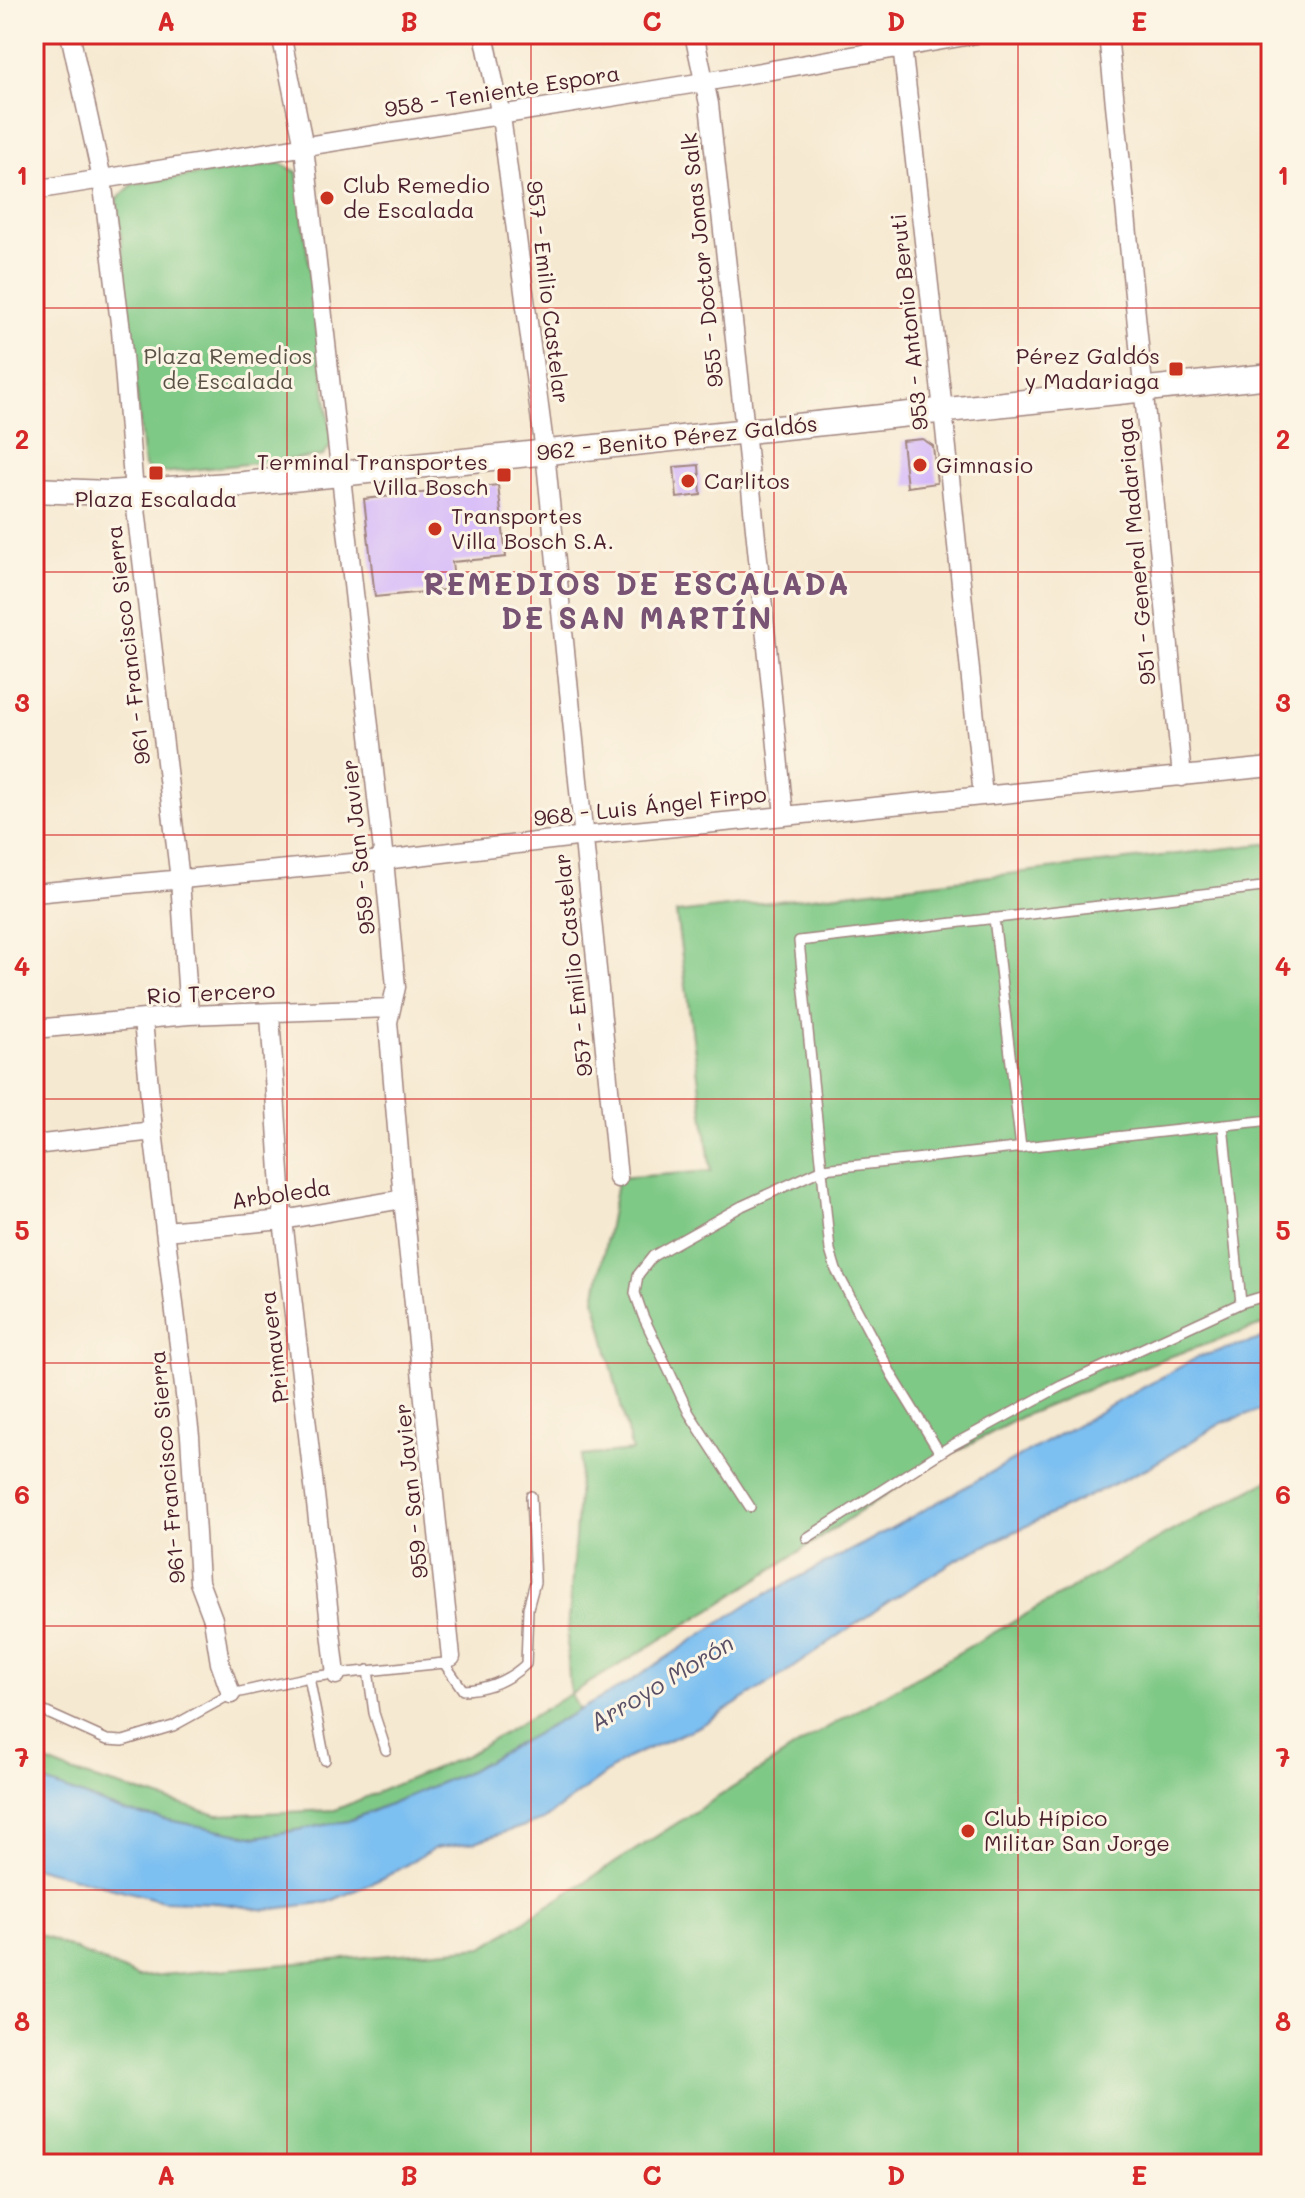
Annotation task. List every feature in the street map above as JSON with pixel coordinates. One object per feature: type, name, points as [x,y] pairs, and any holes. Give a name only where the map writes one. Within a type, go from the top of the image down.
[{"type":"main road","name":"962 - Benito Pérez Galdós","points":[[34,490],[61,493],[134,492],[342,475],[1271,376]]},
{"type":"street","name":"961 - Francisco Sierra","points":[[70,34],[102,179],[121,331],[134,492],[180,880],[189,1015]]},
{"type":"street","name":"959 - San Javier","points":[[281,34],[304,147],[384,860],[396,987],[388,1022],[403,1199],[450,1633],[447,1660]]},
{"type":"street","name":"957 - Emilio Castelar","points":[[484,34],[501,116],[545,452],[618,1178]]},
{"type":"street","name":"955 - Doctor Jonas Salk","points":[[694,34],[704,82],[745,430],[784,815]]},
{"type":"street","name":"958 - Teniente Espora","points":[[34,190],[704,82],[902,40],[977,34]]},
{"type":"street","name":"951 - General Madariaga","points":[[1108,34],[1182,777]]},
{"type":"street","name":"953 - Antonio Beruti","points":[[902,40],[983,796]]},
{"type":"street","name":"968 - Luis Ángel Firpo","points":[[34,893],[384,860],[784,815],[1271,767]]},
{"type":"street","name":"Rio Tercero","points":[[34,1029],[189,1015],[391,1008]]},
{"type":"street","name":"Primavera","points":[[270,1014],[283,1220],[336,1675]]},
{"type":"street","name":"961- Francisco Sierra","points":[[143,1020],[153,1131],[190,1436],[199,1582],[213,1619],[220,1663],[231,1694]]},
{"type":"street","points":[[34,1145],[153,1131]]},
{"type":"street","name":"Arboleda","points":[[165,1231],[283,1220],[403,1199]]},
{"type":"lane","points":[[940,1453],[892,1375],[836,1270],[830,1250],[799,941],[1271,886]]},
{"type":"lane","points":[[994,918],[1021,1148]]},
{"type":"lane","points":[[750,1507],[689,1413],[643,1316],[635,1293],[638,1275],[653,1256],[742,1206],[823,1169],[1271,1120]]},
{"type":"lane","points":[[1223,1125],[1241,1303]]},
{"type":"lane","points":[[807,1538],[940,1453],[1061,1386],[1241,1303],[1271,1294]]},
{"type":"lane","points":[[34,1707],[107,1740],[142,1737],[173,1726],[231,1694],[309,1677],[447,1660],[463,1690],[504,1680],[526,1664],[528,1608],[535,1582],[531,1496]]},
{"type":"lane","points":[[368,1670],[374,1713],[386,1750]]},
{"type":"lane","points":[[309,1677],[325,1760]]},
{"type":"green space","name":"Plaza Remedios de Escalada","points":[[280,163],[297,172],[332,444],[323,456],[153,474],[144,466],[117,199],[133,184]]},
{"type":"green space","points":[[1271,843],[1271,1322],[1160,1360],[1023,1416],[929,1466],[718,1605],[571,1694],[579,1710],[469,1771],[348,1821],[257,1837],[126,1812],[34,1778],[34,1757],[71,1772],[217,1815],[335,1810],[467,1755],[570,1694],[567,1646],[581,1456],[632,1451],[595,1299],[618,1178],[711,1171],[676,913]]},
{"type":"green space","name":"Club Hípico Militar San Jorge","points":[[1271,1479],[1271,2164],[34,2164],[34,1932],[138,1977],[483,1947],[823,1730],[1174,1530]]},
{"type":"water","name":"Arroyo Morón","points":[[1271,1336],[1271,1406],[1222,1423],[1149,1467],[956,1560],[702,1725],[627,1758],[543,1820],[475,1842],[435,1848],[385,1877],[329,1902],[266,1910],[218,1903],[163,1901],[34,1867],[34,1778],[126,1812],[257,1837],[348,1821],[469,1771],[628,1683],[751,1602],[861,1545],[1198,1357]]},
{"type":"building","name":"Gimnasio","points":[[923,439],[933,446],[937,483],[907,487],[902,441]]},
{"type":"building","name":"Carlitos","points":[[699,465],[701,495],[677,498],[674,467]]},
{"type":"building","name":"Transportes Villa Bosch S.A.","points":[[498,485],[506,557],[452,562],[455,589],[375,597],[364,499]]},
{"type":"place","name":"Club Remedio de Escalada","points":[[327,198]]},
{"type":"place","name":"Pérez Galdós y Madariaga","points":[[1176,369]]},
{"type":"place","name":"Gimnasio","points":[[920,465]]},
{"type":"place","name":"Plaza Escalada","points":[[156,473]]},
{"type":"place","name":"Terminal Transportes Villa Bosch","points":[[504,475]]},
{"type":"place","name":"Carlitos","points":[[688,481]]},
{"type":"place","name":"Transportes Villa Bosch S.A.","points":[[435,529]]},
{"type":"place","name":"Club Hípico Militar San Jorge","points":[[968,1831]]},
{"type":"district","name":"REMEDIOS DE ESCALADA DE SAN MARTÍN","points":[[637,602]]}]
